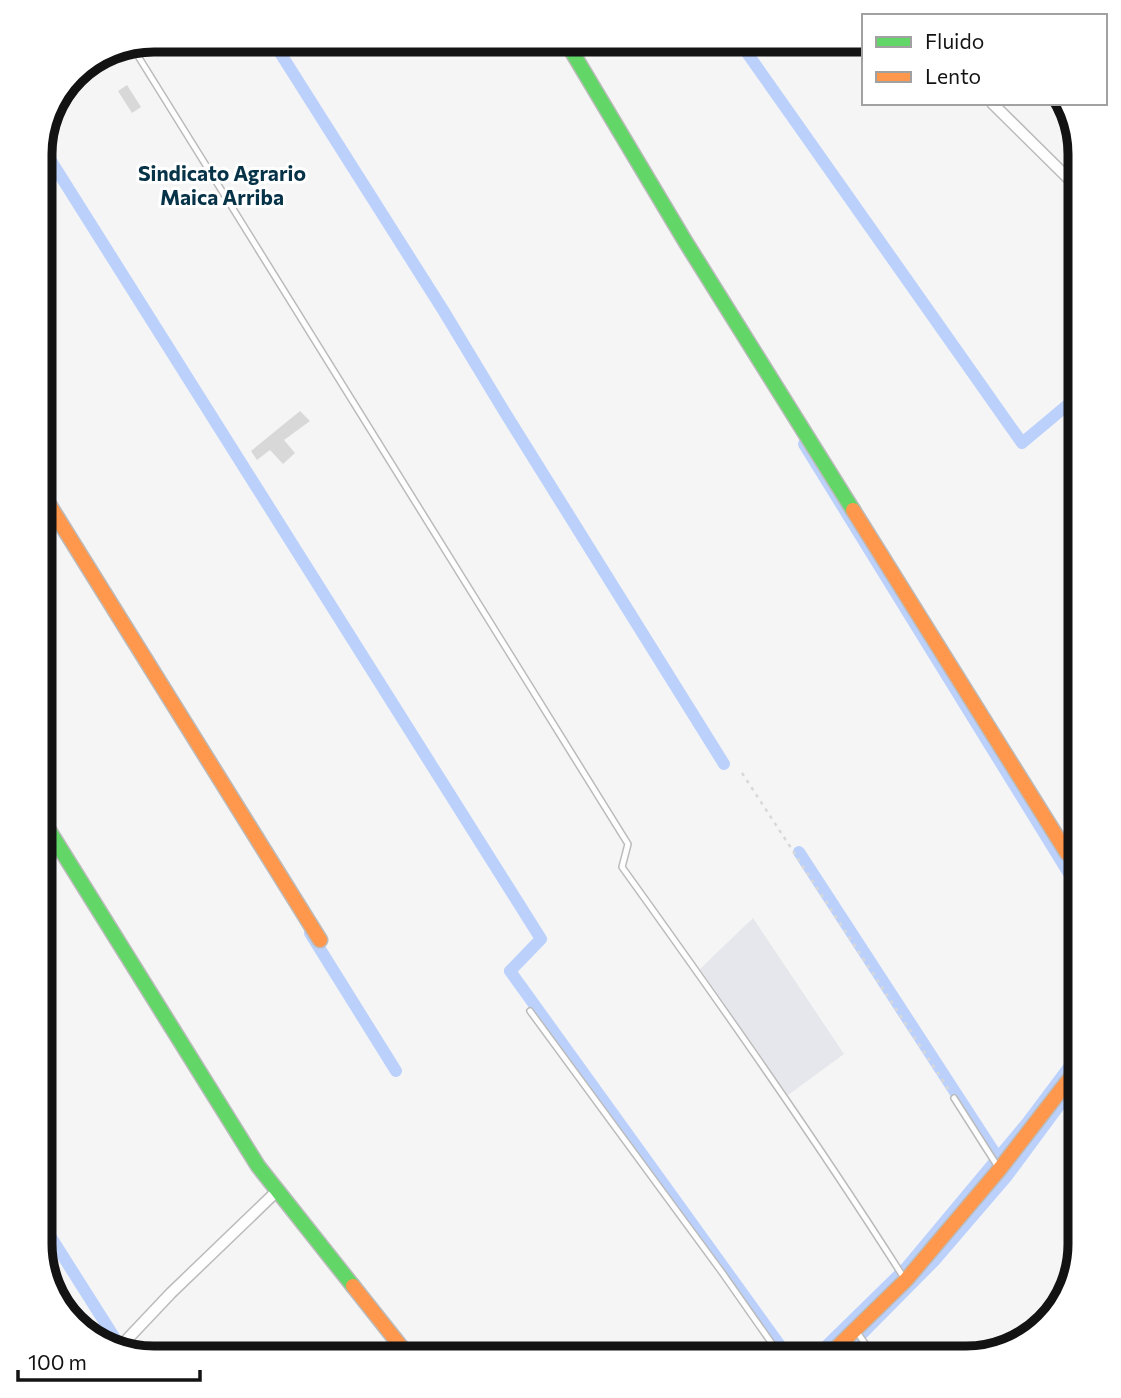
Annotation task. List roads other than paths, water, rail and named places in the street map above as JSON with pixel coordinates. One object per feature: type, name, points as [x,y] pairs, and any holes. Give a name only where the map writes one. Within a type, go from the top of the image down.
[{"type":"street","points":[[572,53],[685,241],[1068,841]]},
{"type":"street","points":[[994,105],[1068,178]]},
{"type":"street","points":[[53,510],[320,940]]},
{"type":"street","points":[[52,836],[257,1166],[400,1346]]},
{"type":"street","points":[[838,1346],[906,1280],[999,1170],[1068,1081]]},
{"type":"street","points":[[125,1341],[171,1293],[276,1192]]},
{"type":"lane","points":[[137,54],[628,844],[622,867],[838,1175],[906,1280]]},
{"type":"lane","points":[[530,1011],[774,1346]]},
{"type":"lane","points":[[954,1098],[999,1170]]},
{"type":"lane","points":[[855,1329],[867,1346]]},
{"type":"waterway","points":[[280,52],[724,764]]},
{"type":"waterway","points":[[747,53],[1022,443],[1068,405]]},
{"type":"waterway","points":[[53,164],[541,939],[510,971],[780,1346]]},
{"type":"waterway","points":[[804,444],[1068,872]]},
{"type":"waterway","points":[[799,852],[998,1158]]},
{"type":"waterway","points":[[310,933],[396,1071]]},
{"type":"waterway","points":[[826,1346],[906,1268],[1027,1123],[1068,1068]]},
{"type":"waterway","points":[[850,1346],[934,1261],[1007,1176],[1068,1094]]},
{"type":"waterway","points":[[52,1239],[114,1337]]},
{"type":"district","name":"Sindicato Agrario Maica Arriba","points":[[222,186]]}]
